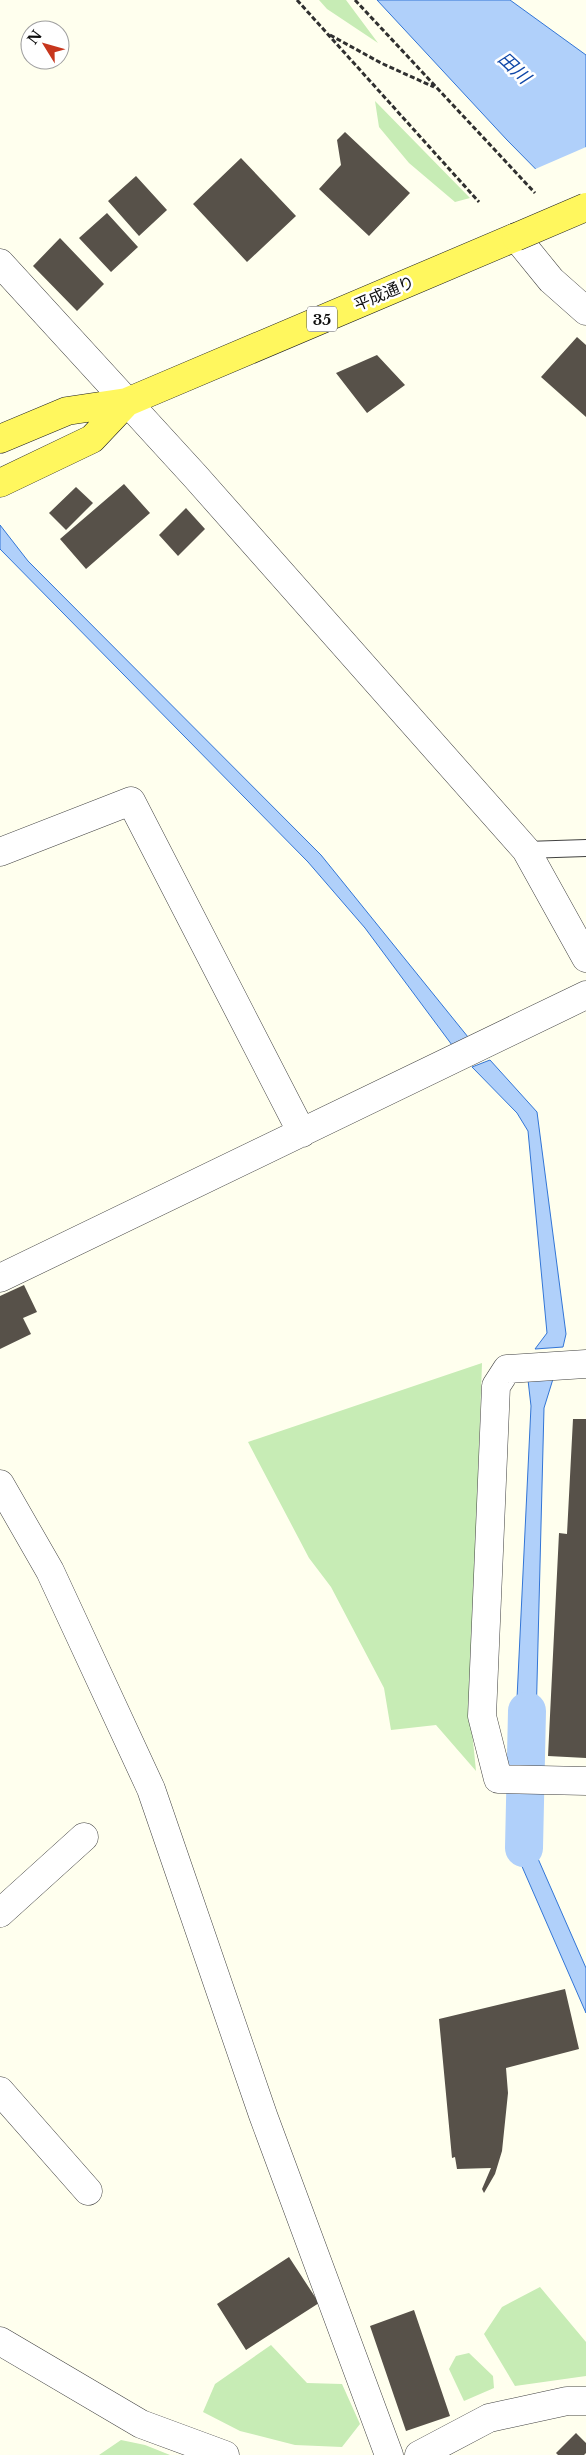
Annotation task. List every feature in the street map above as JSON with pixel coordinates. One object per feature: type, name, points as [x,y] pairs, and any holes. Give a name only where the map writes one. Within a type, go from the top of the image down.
[{"type":"main road","name":"平成通り","points":[[0,439],[67,411],[127,402],[586,207]]},
{"type":"main road","name":"平成通り","points":[[0,483],[92,439],[127,402]]},
{"type":"street","points":[[516,237],[551,280],[586,311]]},
{"type":"street","points":[[0,263],[127,402],[526,850],[586,958]]},
{"type":"street","points":[[0,852],[131,801],[302,1133]]},
{"type":"street","points":[[0,1278],[586,995]]},
{"type":"street","points":[[586,1364],[507,1369],[496,1386],[482,1716],[498,1779],[586,1781]]},
{"type":"street","points":[[0,1484],[50,1571],[151,1789],[263,2115],[389,2455]]},
{"type":"street","points":[[0,1912],[84,1837]]},
{"type":"street","points":[[0,2091],[88,2191]]},
{"type":"street","points":[[0,2341],[141,2424],[225,2455]]},
{"type":"street","points":[[419,2455],[489,2418],[567,2401],[586,2401]]},
{"type":"lane","points":[[526,850],[586,848]]},
{"type":"path","points":[[297,0],[479,202]]},
{"type":"path","points":[[355,0],[538,196]]},
{"type":"path","points":[[327,33],[381,62],[437,88]]},
{"type":"green space","points":[[319,0],[346,0],[378,43],[327,9]]},
{"type":"green space","points":[[375,101],[470,198],[455,202],[409,163],[379,127]]},
{"type":"green space","points":[[482,1363],[470,1711],[476,1771],[436,1725],[391,1730],[384,1688],[331,1587],[309,1558],[248,1442]]},
{"type":"green space","points":[[540,2287],[586,2342],[586,2376],[515,2386],[484,2334],[502,2307]]},
{"type":"green space","points":[[271,2345],[307,2383],[342,2384],[360,2424],[342,2447],[295,2445],[240,2431],[203,2412],[215,2384]]},
{"type":"green space","points":[[469,2353],[493,2376],[494,2388],[464,2401],[449,2369],[456,2356]]},
{"type":"green space","points":[[121,2440],[145,2445],[170,2455],[99,2455]]},
{"type":"water","name":"田川","points":[[377,0],[510,0],[586,55],[586,220],[507,140]]},
{"type":"water","points":[[0,525],[28,561],[321,855],[468,1037],[452,1045],[365,928],[308,862],[0,549]]},
{"type":"water","points":[[490,1060],[537,1112],[566,1334],[563,1347],[535,1349],[547,1333],[528,1131],[517,1113],[472,1067]]},
{"type":"water","points":[[553,1379],[544,1408],[535,1761],[514,1761],[531,1406],[528,1380]]},
{"type":"water","points":[[514,1796],[531,1798],[532,1845],[586,1968],[586,2013],[517,1855]]},
{"type":"pier","points":[[586,147],[586,223],[533,170]]},
{"type":"building","points":[[345,132],[410,193],[369,236],[319,189],[341,165],[337,140]]},
{"type":"building","points":[[241,158],[296,216],[247,262],[193,204]]},
{"type":"building","points":[[136,176],[167,210],[139,236],[108,201]]},
{"type":"building","points":[[107,213],[138,247],[111,272],[79,238]]},
{"type":"building","points":[[60,238],[104,284],[77,311],[33,266]]},
{"type":"building","points":[[577,337],[586,345],[586,417],[541,377]]},
{"type":"building","points":[[377,355],[405,385],[367,413],[336,373]]},
{"type":"building","points":[[124,484],[150,513],[86,569],[60,539]]},
{"type":"building","points":[[76,487],[93,503],[66,530],[49,513]]},
{"type":"building","points":[[186,508],[205,529],[178,556],[159,535]]},
{"type":"building","points":[[24,1285],[37,1312],[23,1318],[31,1334],[0,1349],[0,1296]]},
{"type":"building","points":[[573,1419],[586,1419],[586,1758],[548,1756],[559,1533],[567,1534]]},
{"type":"building","points":[[565,1989],[579,2049],[506,2068],[508,2093],[502,2151],[495,2174],[484,2193],[482,2189],[491,2168],[457,2169],[455,2157],[452,2158],[439,2019]]},
{"type":"building","points":[[289,2257],[319,2303],[246,2350],[217,2304]]},
{"type":"building","points":[[414,2310],[450,2416],[406,2431],[370,2326]]},
{"type":"building","points":[[576,2433],[586,2443],[586,2453],[584,2455],[558,2455],[556,2453]]},
{"type":"waterway","points":[[524,1848],[527,1711]]}]
